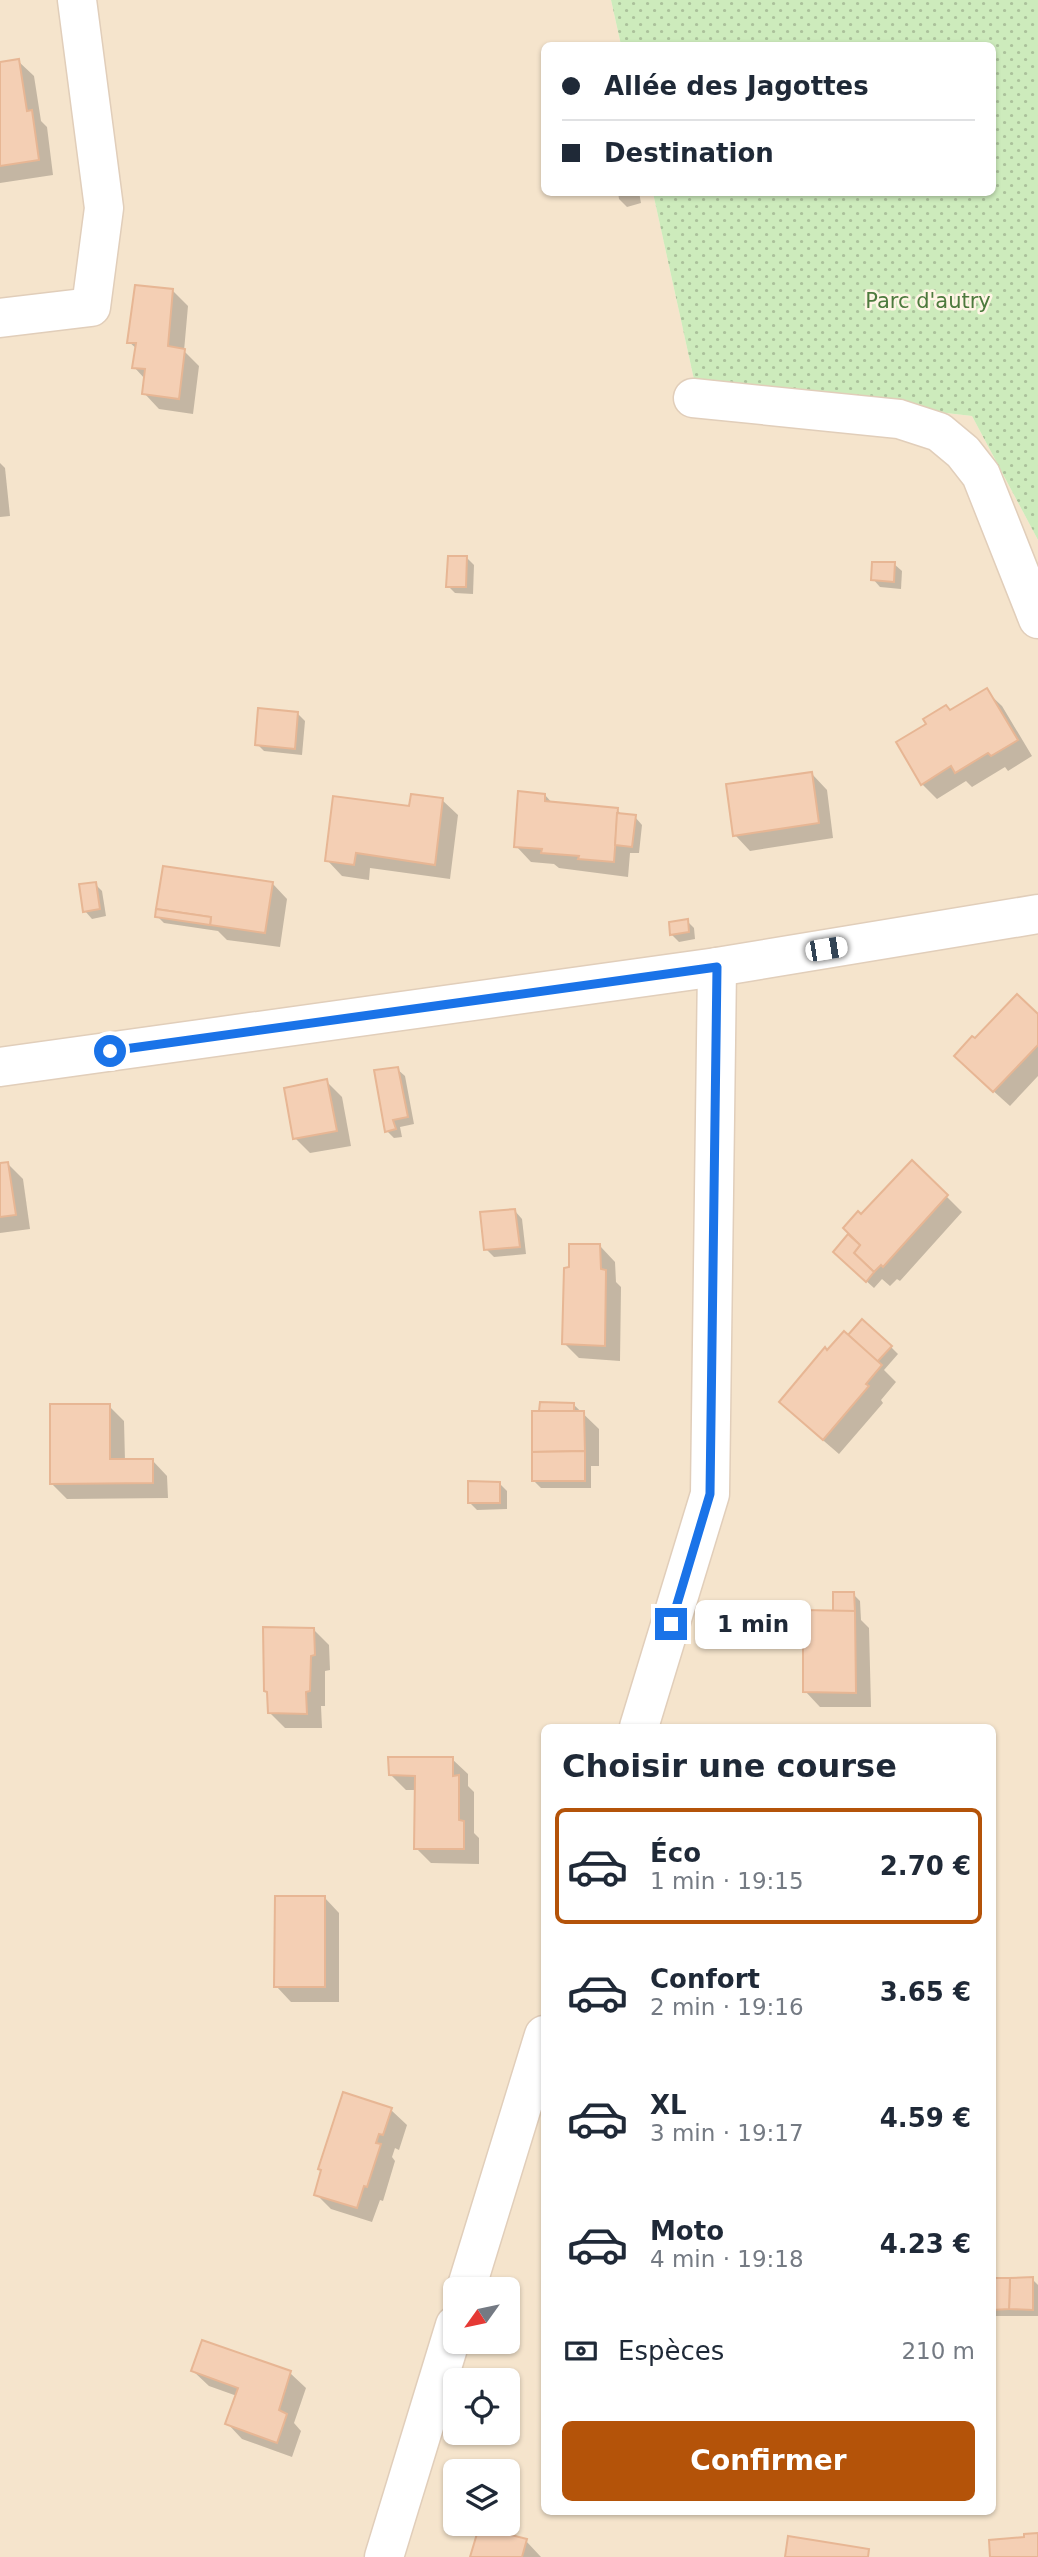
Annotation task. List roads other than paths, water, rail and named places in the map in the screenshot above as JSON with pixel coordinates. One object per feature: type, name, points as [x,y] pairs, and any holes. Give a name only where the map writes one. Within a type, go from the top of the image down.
[{"type":"street","points":[[0,318],[91,307],[104,208],[77,0]]},
{"type":"street","points":[[693,398],[899,419],[939,432],[963,452],[981,475],[1038,619]]},
{"type":"street","points":[[0,1067],[717,967],[1038,914]]},
{"type":"street","points":[[640,1724],[710,1494],[717,967]]},
{"type":"street","points":[[470,2277],[541,2045]]},
{"type":"street","points":[[384,2557],[446,2354]]},
{"type":"park label","name":"Parc d'autry","points":[[928,301]]}]
